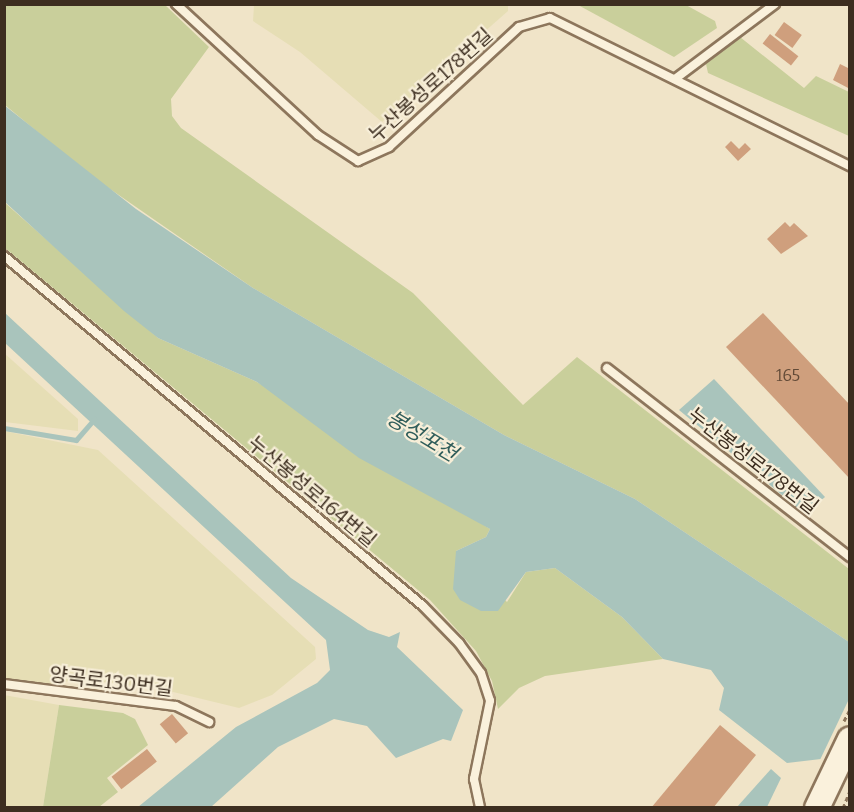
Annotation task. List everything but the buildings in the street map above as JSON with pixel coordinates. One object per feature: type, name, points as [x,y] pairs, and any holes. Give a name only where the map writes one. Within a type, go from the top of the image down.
[{"type":"main road","points":[[817,807],[849,739]]},
{"type":"lane","name":"누산봉성로178번길","points":[[176,4],[318,135],[358,161],[389,147],[519,27],[537,18],[567,25],[849,166]]},
{"type":"lane","points":[[675,79],[775,4]]},
{"type":"lane","name":"누산봉성로164번길","points":[[4,256],[423,606],[459,643],[481,673],[490,701],[474,779],[480,807]]},
{"type":"lane","name":"누산봉성로178번길","points":[[607,368],[849,557]]},
{"type":"lane","name":"양곡로130번길","points":[[4,684],[176,706],[210,722]]},
{"type":"path","points":[[843,807],[849,791]]},
{"type":"shaded area","points":[[508,4],[508,11],[382,122],[300,52],[253,21],[254,5]]},
{"type":"shaded area","points":[[4,353],[78,419],[78,431],[5,422]]},
{"type":"shaded area","points":[[4,431],[98,450],[315,647],[316,659],[272,695],[239,708],[165,690],[80,679],[45,686],[5,681]]},
{"type":"shaded area","points":[[4,695],[59,705],[43,807],[5,807]]},
{"type":"green space","points":[[4,5],[165,5],[209,47],[171,99],[172,116],[181,128],[413,293],[523,405],[577,357],[849,569],[849,642],[635,499],[504,435],[253,288],[87,173],[5,105]]},
{"type":"green space","points":[[578,5],[686,5],[715,21],[717,28],[674,57]]},
{"type":"green space","points":[[740,37],[804,88],[816,76],[849,92],[849,136],[708,73],[706,64]]},
{"type":"green space","points":[[4,202],[158,338],[257,382],[490,529],[486,537],[456,551],[507,602],[526,572],[555,568],[622,617],[663,659],[545,676],[519,688],[498,709],[492,681],[476,651],[430,600],[5,248]]},
{"type":"green space","points":[[59,705],[123,713],[135,719],[148,745],[107,778],[118,792],[99,807],[43,807]]},
{"type":"water","name":"봉성포천","points":[[4,105],[136,209],[253,288],[504,435],[635,499],[849,642],[849,773],[821,759],[787,763],[719,710],[724,688],[711,670],[663,659],[622,617],[555,568],[526,572],[498,611],[481,611],[460,600],[453,589],[456,551],[486,537],[490,529],[359,458],[257,382],[158,338],[124,311],[5,202]]},
{"type":"water","points":[[5,313],[291,578],[368,630],[389,637],[400,632],[397,647],[463,710],[451,741],[443,739],[396,758],[367,726],[334,719],[278,747],[211,807],[138,807],[236,727],[317,683],[330,670],[326,640],[5,343]]},
{"type":"water","points":[[714,379],[825,497],[805,514],[679,410]]},
{"type":"water","points":[[771,769],[781,778],[767,807],[737,807]]},
{"type":"pier","points":[[849,699],[850,775],[849,776],[819,762]]},
{"type":"waterway","points":[[4,428],[76,440],[94,419]]}]
